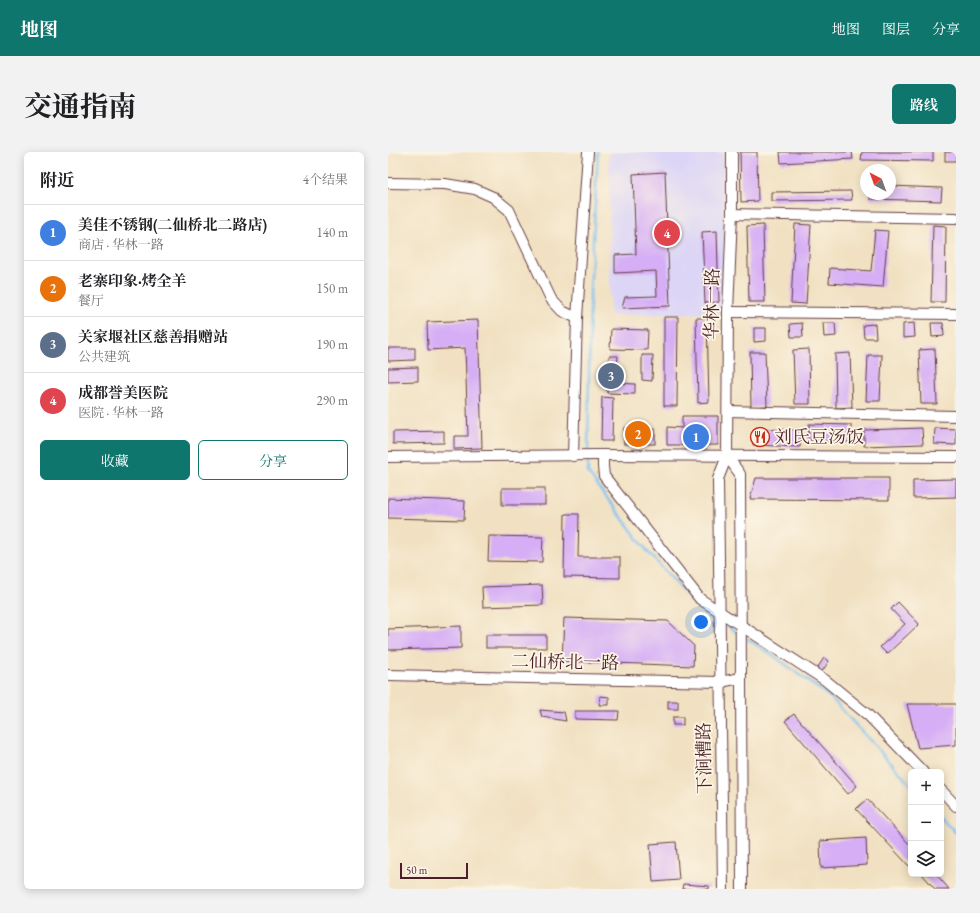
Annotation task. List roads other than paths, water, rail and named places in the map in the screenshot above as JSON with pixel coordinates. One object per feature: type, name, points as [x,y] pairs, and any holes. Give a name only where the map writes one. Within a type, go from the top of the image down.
[{"type":"street","points":[[576,456],[577,318],[588,152]]},
{"type":"street","name":"华林一路","points":[[727,456],[728,312],[732,214],[732,152]]},
{"type":"street","points":[[388,183],[445,184],[475,189],[493,197],[509,210],[551,300],[562,311],[577,318]]},
{"type":"street","points":[[732,214],[956,218]]},
{"type":"street","points":[[728,312],[956,314]]},
{"type":"street","points":[[728,412],[956,416]]},
{"type":"street","points":[[601,455],[604,476],[700,599],[720,618],[741,632],[825,680],[868,715],[920,769]]},
{"type":"street","points":[[388,457],[601,455],[956,456]]},
{"type":"street","name":"下涧槽路","points":[[723,889],[718,479],[727,456]]},
{"type":"street","name":"下涧槽路","points":[[727,456],[740,474],[742,889]]},
{"type":"street","name":"二仙桥北一路","points":[[388,675],[720,682],[741,678]]},
{"type":"street","points":[[944,793],[956,806]]},
{"type":"waterway","points":[[588,453],[590,294],[598,152]]},
{"type":"waterway","points":[[588,458],[588,473],[648,552],[697,606],[717,619]]},
{"type":"waterway","points":[[723,623],[739,634]]},
{"type":"waterway","points":[[744,637],[774,656],[831,698],[908,782]]},
{"type":"waterway","points":[[944,820],[956,833]]},
{"type":"place","name":"成都誉美医院","points":[[667,233]]},
{"type":"place","name":"关家堰社区慈善捐赠站","points":[[611,376]]},
{"type":"place","name":"老寨印象·烤全羊","points":[[638,434]]},
{"type":"place","name":"美佳不锈钢(二仙桥北二路店)","points":[[696,437]]},
{"type":"place","name":"刘氏豆汤饭","points":[[760,437]]}]
